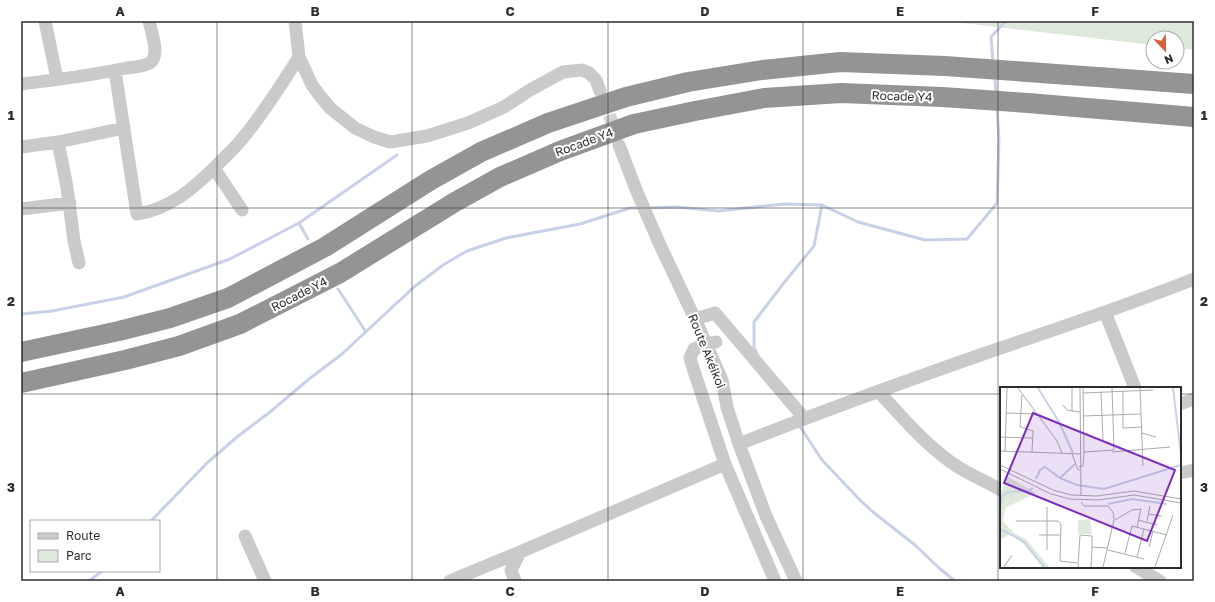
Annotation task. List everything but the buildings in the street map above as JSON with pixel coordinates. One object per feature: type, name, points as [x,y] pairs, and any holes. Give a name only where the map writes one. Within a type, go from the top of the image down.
[{"type":"highway","points":[[21,352],[119,331],[170,318],[228,298],[325,247],[431,180],[481,152],[548,123],[626,98],[688,82],[762,70],[840,62],[945,66],[1194,84]]},
{"type":"highway","name":"Rocade Y4","points":[[21,383],[125,360],[171,348],[240,324],[340,273],[448,206],[500,177],[560,150],[634,124],[764,98],[841,93],[1028,103],[1194,117]]},
{"type":"street","points":[[45,21],[57,79]]},
{"type":"street","points":[[21,84],[142,66],[150,62],[154,56],[155,46],[149,21]]},
{"type":"street","points":[[295,21],[300,57],[312,85],[330,108],[355,128],[374,137],[390,142],[427,136],[468,123],[504,107],[530,90],[563,72],[582,70],[590,73],[596,80],[600,91]]},
{"type":"street","points":[[115,71],[137,214],[151,212],[165,206],[183,195],[202,180],[241,140],[260,116],[300,57]]},
{"type":"street","points":[[21,147],[58,142],[124,128]]},
{"type":"street","points":[[58,142],[70,203],[74,241],[79,263]]},
{"type":"street","name":"Route Akéikoi","points":[[619,145],[660,245],[695,319],[711,343],[722,380],[727,407],[739,444],[766,516],[796,581]]},
{"type":"street","points":[[214,168],[242,210]]},
{"type":"street","points":[[21,209],[70,203]]},
{"type":"street","points":[[739,444],[878,391],[1105,312],[1194,279]]},
{"type":"street","points":[[1105,312],[1135,387]]},
{"type":"street","points":[[695,319],[715,313],[804,418]]},
{"type":"street","points":[[711,343],[694,349],[690,358],[725,464],[775,581]]},
{"type":"street","points":[[878,391],[914,431],[936,450],[958,467],[1000,489]]},
{"type":"street","points":[[1181,404],[1194,399]]},
{"type":"street","points":[[450,581],[725,464]]},
{"type":"street","points":[[1181,473],[1194,470]]},
{"type":"street","points":[[245,536],[265,581]]},
{"type":"street","points":[[515,581],[511,570],[520,552]]},
{"type":"street","points":[[1138,568],[1160,581]]},
{"type":"green space","points":[[1194,21],[1194,50],[1185,49],[1185,30],[1145,30],[1145,44],[954,22]]},
{"type":"waterway","points":[[993,62],[991,37],[1006,21]]},
{"type":"waterway","points":[[995,77],[996,94]]},
{"type":"waterway","points":[[648,208],[676,207],[718,211],[784,204],[822,205],[858,222],[925,240],[967,239],[997,203],[999,141],[997,107]]},
{"type":"waterway","points":[[21,314],[52,311],[124,297],[230,259],[299,223],[397,155]]},
{"type":"waterway","points":[[757,353],[754,348],[754,322],[814,246],[822,205]]},
{"type":"waterway","points":[[152,520],[207,463],[237,437],[342,354],[414,287],[443,265],[467,251],[506,238],[580,224],[630,208],[641,208]]},
{"type":"waterway","points":[[299,223],[308,239]]},
{"type":"waterway","points":[[338,289],[366,332]]},
{"type":"waterway","points":[[799,425],[822,460],[860,500],[915,545],[955,581]]},
{"type":"waterway","points":[[89,581],[101,572]]},
{"type":"tunnel","points":[[603,97],[617,137]]}]
